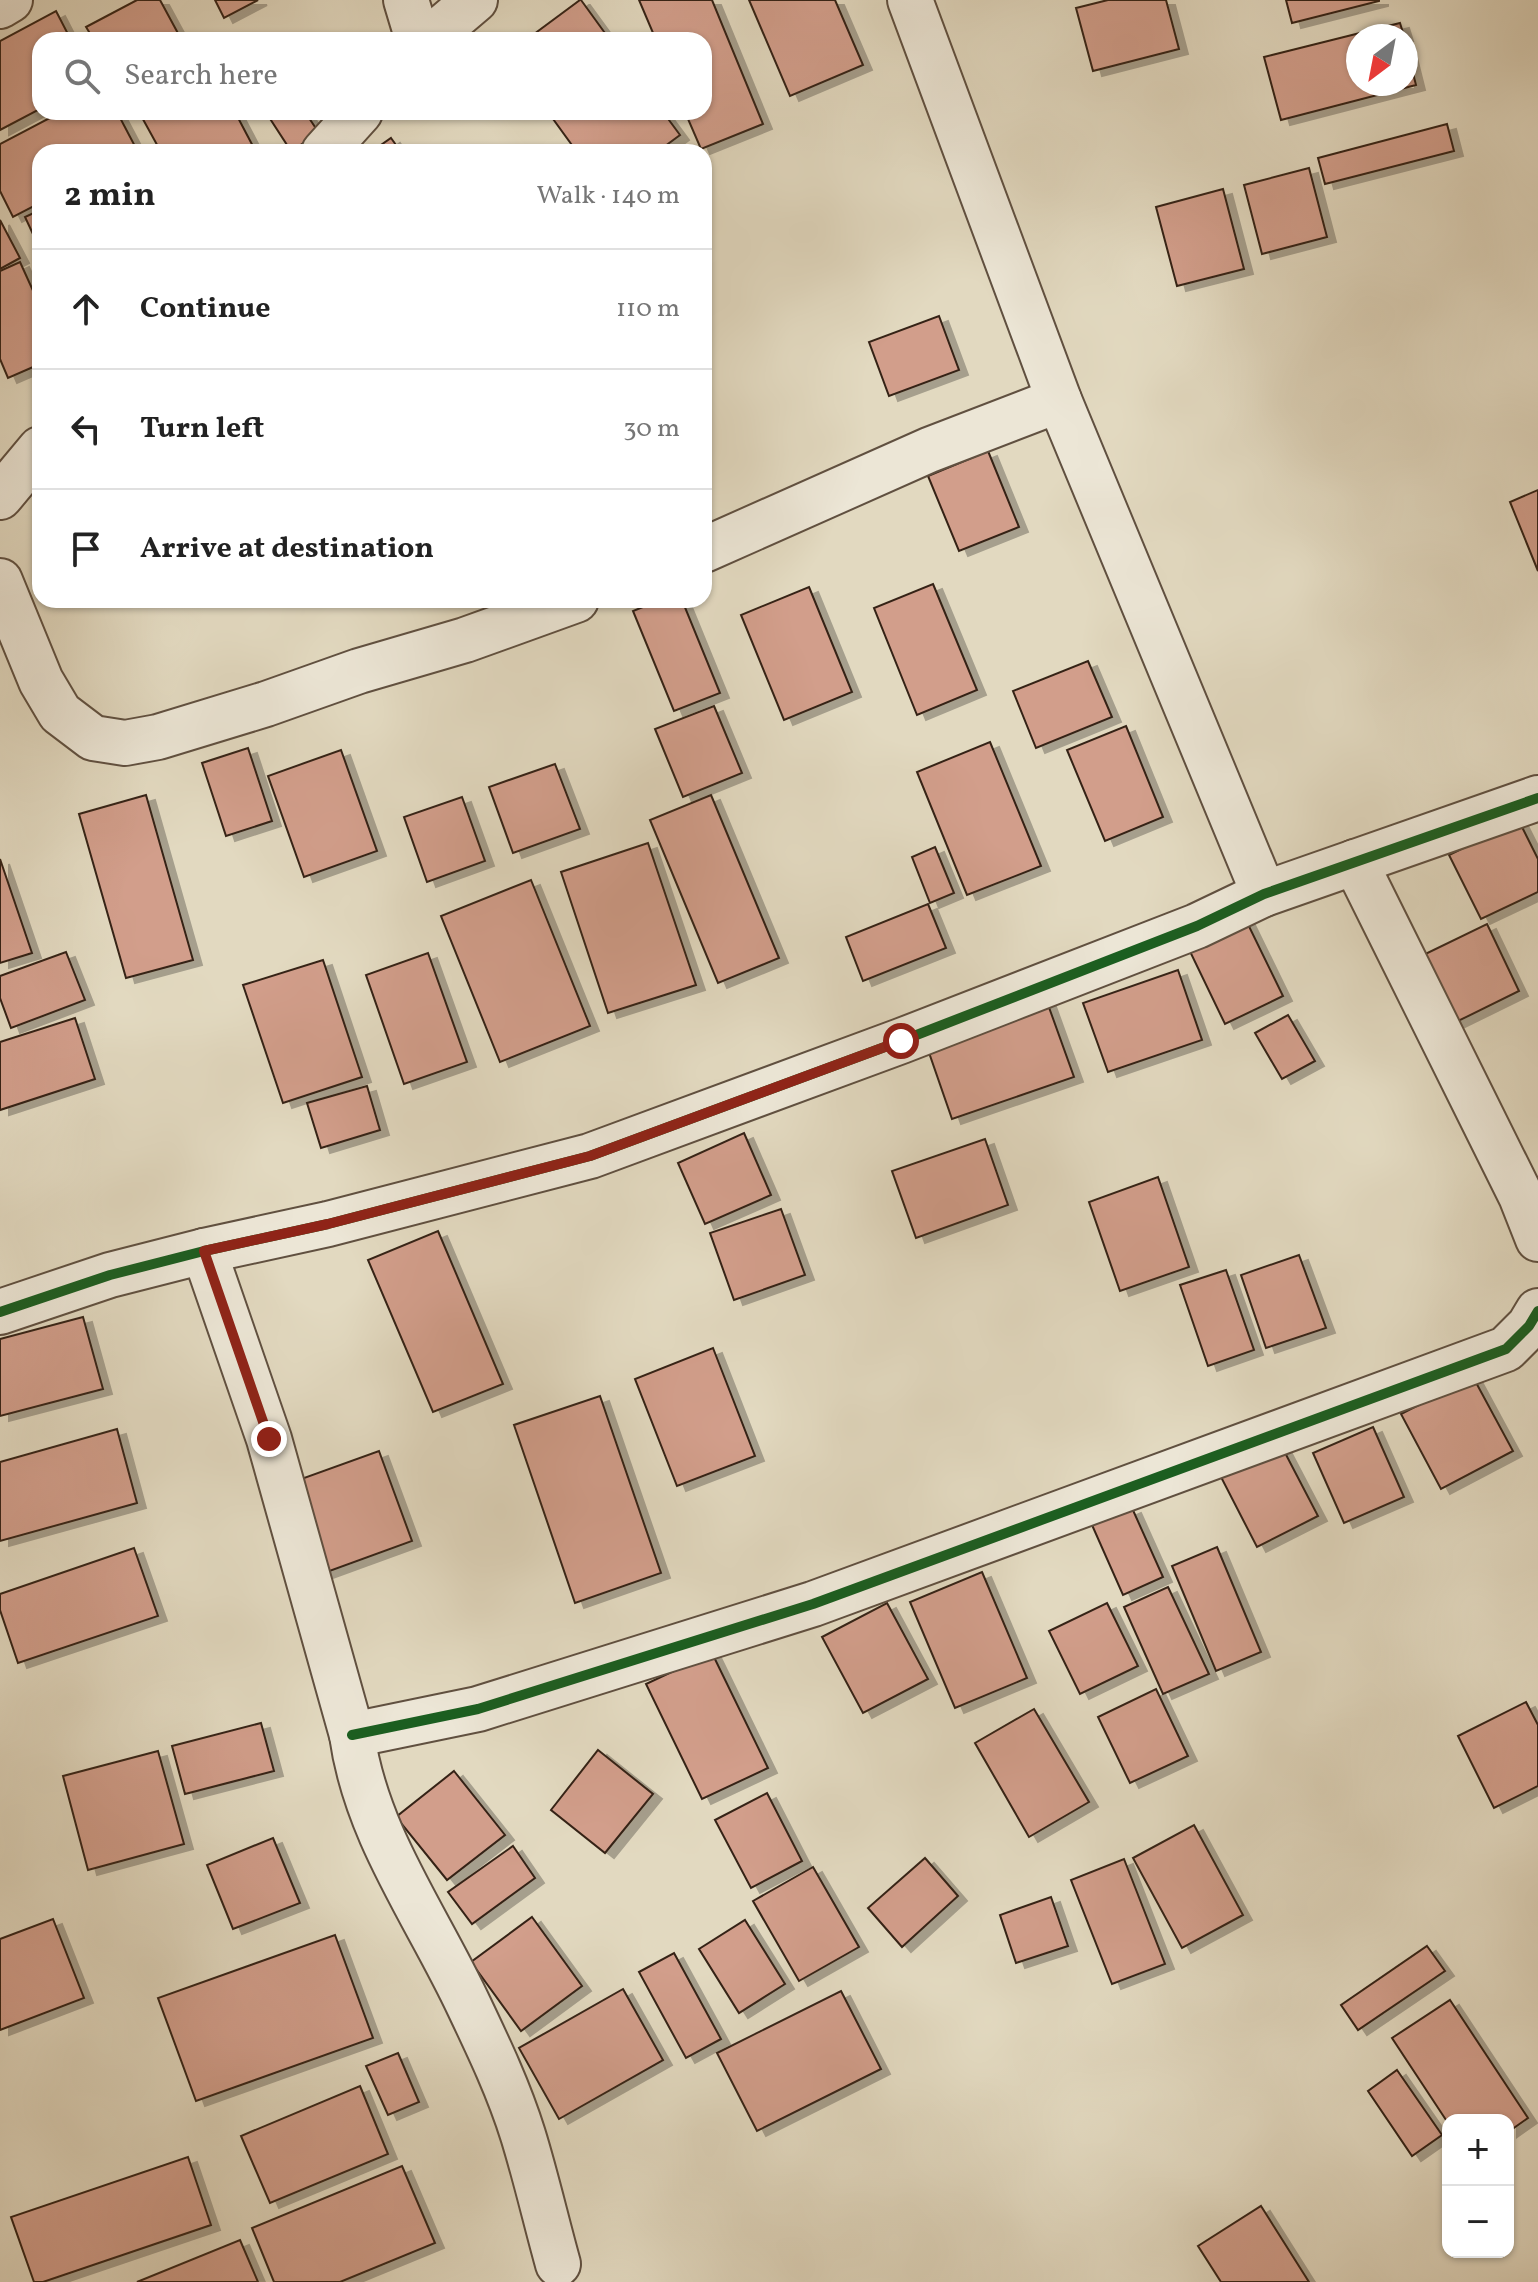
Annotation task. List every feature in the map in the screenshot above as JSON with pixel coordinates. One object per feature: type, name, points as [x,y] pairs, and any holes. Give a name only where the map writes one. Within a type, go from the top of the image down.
[{"type":"street","points":[[0,6],[10,0]]},
{"type":"street","points":[[406,0],[416,32]]},
{"type":"street","points":[[437,32],[475,0]]},
{"type":"street","points":[[910,0],[1059,400],[1264,894]]},
{"type":"street","points":[[331,144],[353,120]]},
{"type":"street","points":[[712,546],[929,450],[1059,400]]},
{"type":"street","points":[[0,497],[32,459]]},
{"type":"street","points":[[0,581],[41,681],[60,713],[93,738],[125,743],[158,737],[266,704],[554,608]]},
{"type":"street","points":[[0,1312],[110,1275],[328,1224],[590,1156],[931,1030],[1197,926],[1264,894],[1538,798]]},
{"type":"street","points":[[1355,862],[1521,1196],[1538,1239]]},
{"type":"street","points":[[204,1251],[269,1439],[352,1735],[357,1766],[380,1837],[467,2002],[501,2075],[523,2135],[558,2264]]},
{"type":"street","points":[[352,1735],[478,1709],[813,1604],[1506,1349],[1529,1326],[1538,1311]]},
{"type":"building","points":[[137,0],[160,0],[177,32],[89,32],[86,27]]},
{"type":"building","points":[[215,0],[258,0],[224,18]]},
{"type":"building","points":[[580,0],[604,32],[537,32]]},
{"type":"building","points":[[639,0],[712,0],[763,124],[712,145],[699,144],[688,120],[712,120],[712,32],[653,32]]},
{"type":"building","points":[[749,0],[835,0],[863,65],[790,96]]},
{"type":"building","points":[[1108,0],[1166,0],[1179,49],[1093,71],[1076,8]]},
{"type":"building","points":[[1286,0],[1379,0],[1379,1],[1292,23]]},
{"type":"building","points":[[56,11],[67,32],[32,32],[32,113],[0,130],[0,41]]},
{"type":"building","points":[[1346,36],[1346,96],[1374,96],[1281,120],[1264,57]]},
{"type":"building","points":[[46,120],[121,120],[134,144],[32,144],[32,207],[13,217],[0,191],[0,144]]},
{"type":"building","points":[[143,120],[239,120],[252,144],[157,144]]},
{"type":"building","points":[[271,120],[310,120],[319,133],[302,144],[286,144]]},
{"type":"building","points":[[554,120],[669,120],[680,135],[668,144],[571,144]]},
{"type":"building","points":[[1447,124],[1454,151],[1325,184],[1318,158]]},
{"type":"building","points":[[1309,168],[1327,237],[1262,254],[1244,185]]},
{"type":"building","points":[[1223,189],[1244,269],[1177,286],[1156,207]]},
{"type":"building","points":[[32,214],[32,232],[25,217]]},
{"type":"building","points":[[0,220],[20,258],[0,269]]},
{"type":"building","points":[[20,262],[32,288],[32,368],[8,378],[0,359],[0,271]]},
{"type":"building","points":[[939,316],[959,370],[889,396],[869,342]]},
{"type":"building","points":[[988,451],[1019,527],[959,551],[928,476]]},
{"type":"building","points":[[1538,490],[1538,571],[1510,502]]},
{"type":"building","points":[[933,584],[977,690],[917,715],[874,608]]},
{"type":"building","points":[[809,587],[852,692],[784,720],[741,615]]},
{"type":"building","points":[[640,608],[685,608],[720,693],[674,711],[633,611]]},
{"type":"building","points":[[1088,661],[1112,717],[1036,748],[1013,691]]},
{"type":"building","points":[[714,706],[742,773],[683,797],[655,729]]},
{"type":"building","points":[[1126,726],[1163,817],[1105,841],[1067,750]]},
{"type":"building","points":[[990,742],[1041,866],[967,895],[917,772]]},
{"type":"building","points":[[248,748],[272,821],[226,836],[202,763]]},
{"type":"building","points":[[341,750],[377,851],[304,877],[268,776]]},
{"type":"building","points":[[555,764],[580,829],[513,853],[489,787]]},
{"type":"building","points":[[146,795],[193,960],[126,978],[79,814]]},
{"type":"building","points":[[711,795],[779,958],[718,983],[650,820]]},
{"type":"building","points":[[462,797],[485,861],[427,882],[404,817]]},
{"type":"building","points":[[1519,821],[1538,859],[1538,892],[1481,919],[1449,855]]},
{"type":"building","points":[[648,843],[696,985],[608,1013],[561,872]]},
{"type":"building","points":[[935,847],[954,893],[930,903],[912,857]]},
{"type":"building","points":[[0,859],[32,953],[0,963]]},
{"type":"building","points":[[531,880],[590,1026],[500,1062],[441,916]]},
{"type":"building","points":[[928,904],[946,948],[863,981],[846,937]]},
{"type":"building","points":[[1242,912],[1283,996],[1225,1024],[1184,939]]},
{"type":"building","points":[[1487,924],[1519,991],[1448,1026],[1415,959]]},
{"type":"building","points":[[66,952],[85,1000],[11,1028],[0,998],[0,976]]},
{"type":"building","points":[[428,953],[467,1062],[404,1084],[366,975]]},
{"type":"building","points":[[323,960],[362,1077],[283,1103],[243,985]]},
{"type":"building","points":[[1178,970],[1202,1040],[1108,1072],[1083,1003]]},
{"type":"building","points":[[1046,999],[1074,1077],[952,1119],[925,1041]]},
{"type":"building","points":[[1288,1015],[1315,1061],[1282,1079],[1255,1033]]},
{"type":"building","points":[[75,1018],[95,1079],[0,1110],[0,1042]]},
{"type":"building","points":[[367,1086],[380,1130],[321,1148],[307,1103]]},
{"type":"building","points":[[744,1133],[771,1195],[705,1224],[678,1163]]},
{"type":"building","points":[[985,1139],[1008,1205],[916,1238],[892,1171]]},
{"type":"building","points":[[1158,1177],[1189,1267],[1120,1291],[1089,1202]]},
{"type":"building","points":[[781,1209],[805,1275],[734,1300],[710,1233]]},
{"type":"building","points":[[438,1231],[503,1384],[433,1412],[368,1260]]},
{"type":"building","points":[[1299,1255],[1326,1328],[1266,1348],[1241,1275]]},
{"type":"building","points":[[1226,1270],[1254,1350],[1208,1366],[1180,1285]]},
{"type":"building","points":[[83,1317],[103,1389],[0,1416],[0,1339]]},
{"type":"building","points":[[713,1348],[755,1456],[677,1486],[635,1379]]},
{"type":"building","points":[[1473,1377],[1513,1451],[1441,1489],[1401,1414]]},
{"type":"building","points":[[600,1396],[661,1573],[575,1603],[514,1425]]},
{"type":"building","points":[[1373,1427],[1404,1497],[1344,1523],[1313,1453]]},
{"type":"building","points":[[117,1429],[137,1503],[0,1541],[0,1462]]},
{"type":"building","points":[[1282,1447],[1318,1516],[1257,1547],[1221,1477]]},
{"type":"building","points":[[379,1451],[412,1541],[324,1573],[290,1483]]},
{"type":"building","points":[[1132,1508],[1163,1577],[1123,1595],[1092,1525]]},
{"type":"building","points":[[1217,1547],[1261,1652],[1216,1671],[1172,1566]]},
{"type":"building","points":[[134,1548],[158,1616],[18,1663],[0,1610],[0,1594]]},
{"type":"building","points":[[982,1572],[1027,1678],[955,1708],[910,1602]]},
{"type":"building","points":[[1168,1587],[1209,1674],[1163,1694],[1124,1607]]},
{"type":"building","points":[[887,1603],[928,1679],[863,1713],[822,1637]]},
{"type":"building","points":[[1107,1603],[1138,1666],[1080,1694],[1049,1631]]},
{"type":"building","points":[[712,1653],[768,1768],[702,1799],[646,1684]]},
{"type":"building","points":[[1156,1689],[1188,1756],[1130,1783],[1098,1717]]},
{"type":"building","points":[[1526,1702],[1538,1725],[1538,1786],[1494,1808],[1458,1736]]},
{"type":"building","points":[[1034,1709],[1089,1802],[1029,1837],[975,1743]]},
{"type":"building","points":[[261,1723],[274,1771],[185,1794],[172,1746]]},
{"type":"building","points":[[598,1750],[653,1794],[605,1853],[551,1810]]},
{"type":"building","points":[[158,1751],[184,1844],[88,1870],[63,1776]]},
{"type":"building","points":[[454,1771],[505,1835],[447,1880],[396,1817]]},
{"type":"building","points":[[767,1793],[802,1861],[751,1888],[715,1820]]},
{"type":"building","points":[[1194,1825],[1243,1915],[1182,1948],[1133,1858]]},
{"type":"building","points":[[273,1838],[300,1903],[233,1929],[207,1865]]},
{"type":"building","points":[[513,1846],[535,1878],[472,1924],[448,1892]]},
{"type":"building","points":[[925,1858],[958,1896],[902,1947],[868,1908]]},
{"type":"building","points":[[1124,1859],[1165,1964],[1112,1984],[1071,1880]]},
{"type":"building","points":[[813,1867],[859,1947],[799,1981],[753,1901]]},
{"type":"building","points":[[1051,1897],[1068,1946],[1016,1963],[1000,1915]]},
{"type":"building","points":[[532,1917],[582,1986],[521,2031],[471,1962]]},
{"type":"building","points":[[53,1919],[84,1998],[0,2030],[0,1939]]},
{"type":"building","points":[[745,1920],[785,1984],[739,2013],[699,1949]]},
{"type":"building","points":[[335,1935],[373,2038],[196,2101],[158,1998]]},
{"type":"building","points":[[1427,1946],[1445,1971],[1358,2030],[1341,2005]]},
{"type":"building","points":[[674,1953],[721,2039],[686,2058],[639,1972]]},
{"type":"building","points":[[623,1989],[663,2060],[559,2119],[519,2048]]},
{"type":"building","points":[[841,1991],[881,2069],[757,2131],[717,2053]]},
{"type":"building","points":[[1450,2000],[1528,2118],[1514,2128],[1514,2114],[1442,2114],[1392,2038]]},
{"type":"building","points":[[398,2053],[419,2102],[388,2115],[366,2066]]},
{"type":"building","points":[[1397,2070],[1442,2135],[1412,2156],[1368,2091]]},
{"type":"building","points":[[360,2086],[388,2154],[270,2203],[241,2136]]},
{"type":"building","points":[[188,2157],[211,2225],[43,2282],[34,2282],[11,2217]]},
{"type":"building","points":[[402,2166],[435,2243],[340,2282],[274,2282],[252,2228]]},
{"type":"building","points":[[1261,2206],[1309,2282],[1221,2282],[1198,2246]]},
{"type":"building","points":[[240,2240],[258,2282],[137,2282]]},
{"type":"cycle path","points":[[0,1312],[110,1275],[328,1224],[590,1156],[901,1041],[1197,926],[1264,894],[1538,798]]},
{"type":"cycle path","points":[[352,1735],[478,1709],[813,1604],[1506,1349],[1529,1326],[1538,1311]]},
{"type":"route","points":[[269,1439],[204,1251],[328,1224],[590,1156],[901,1041]]}]
